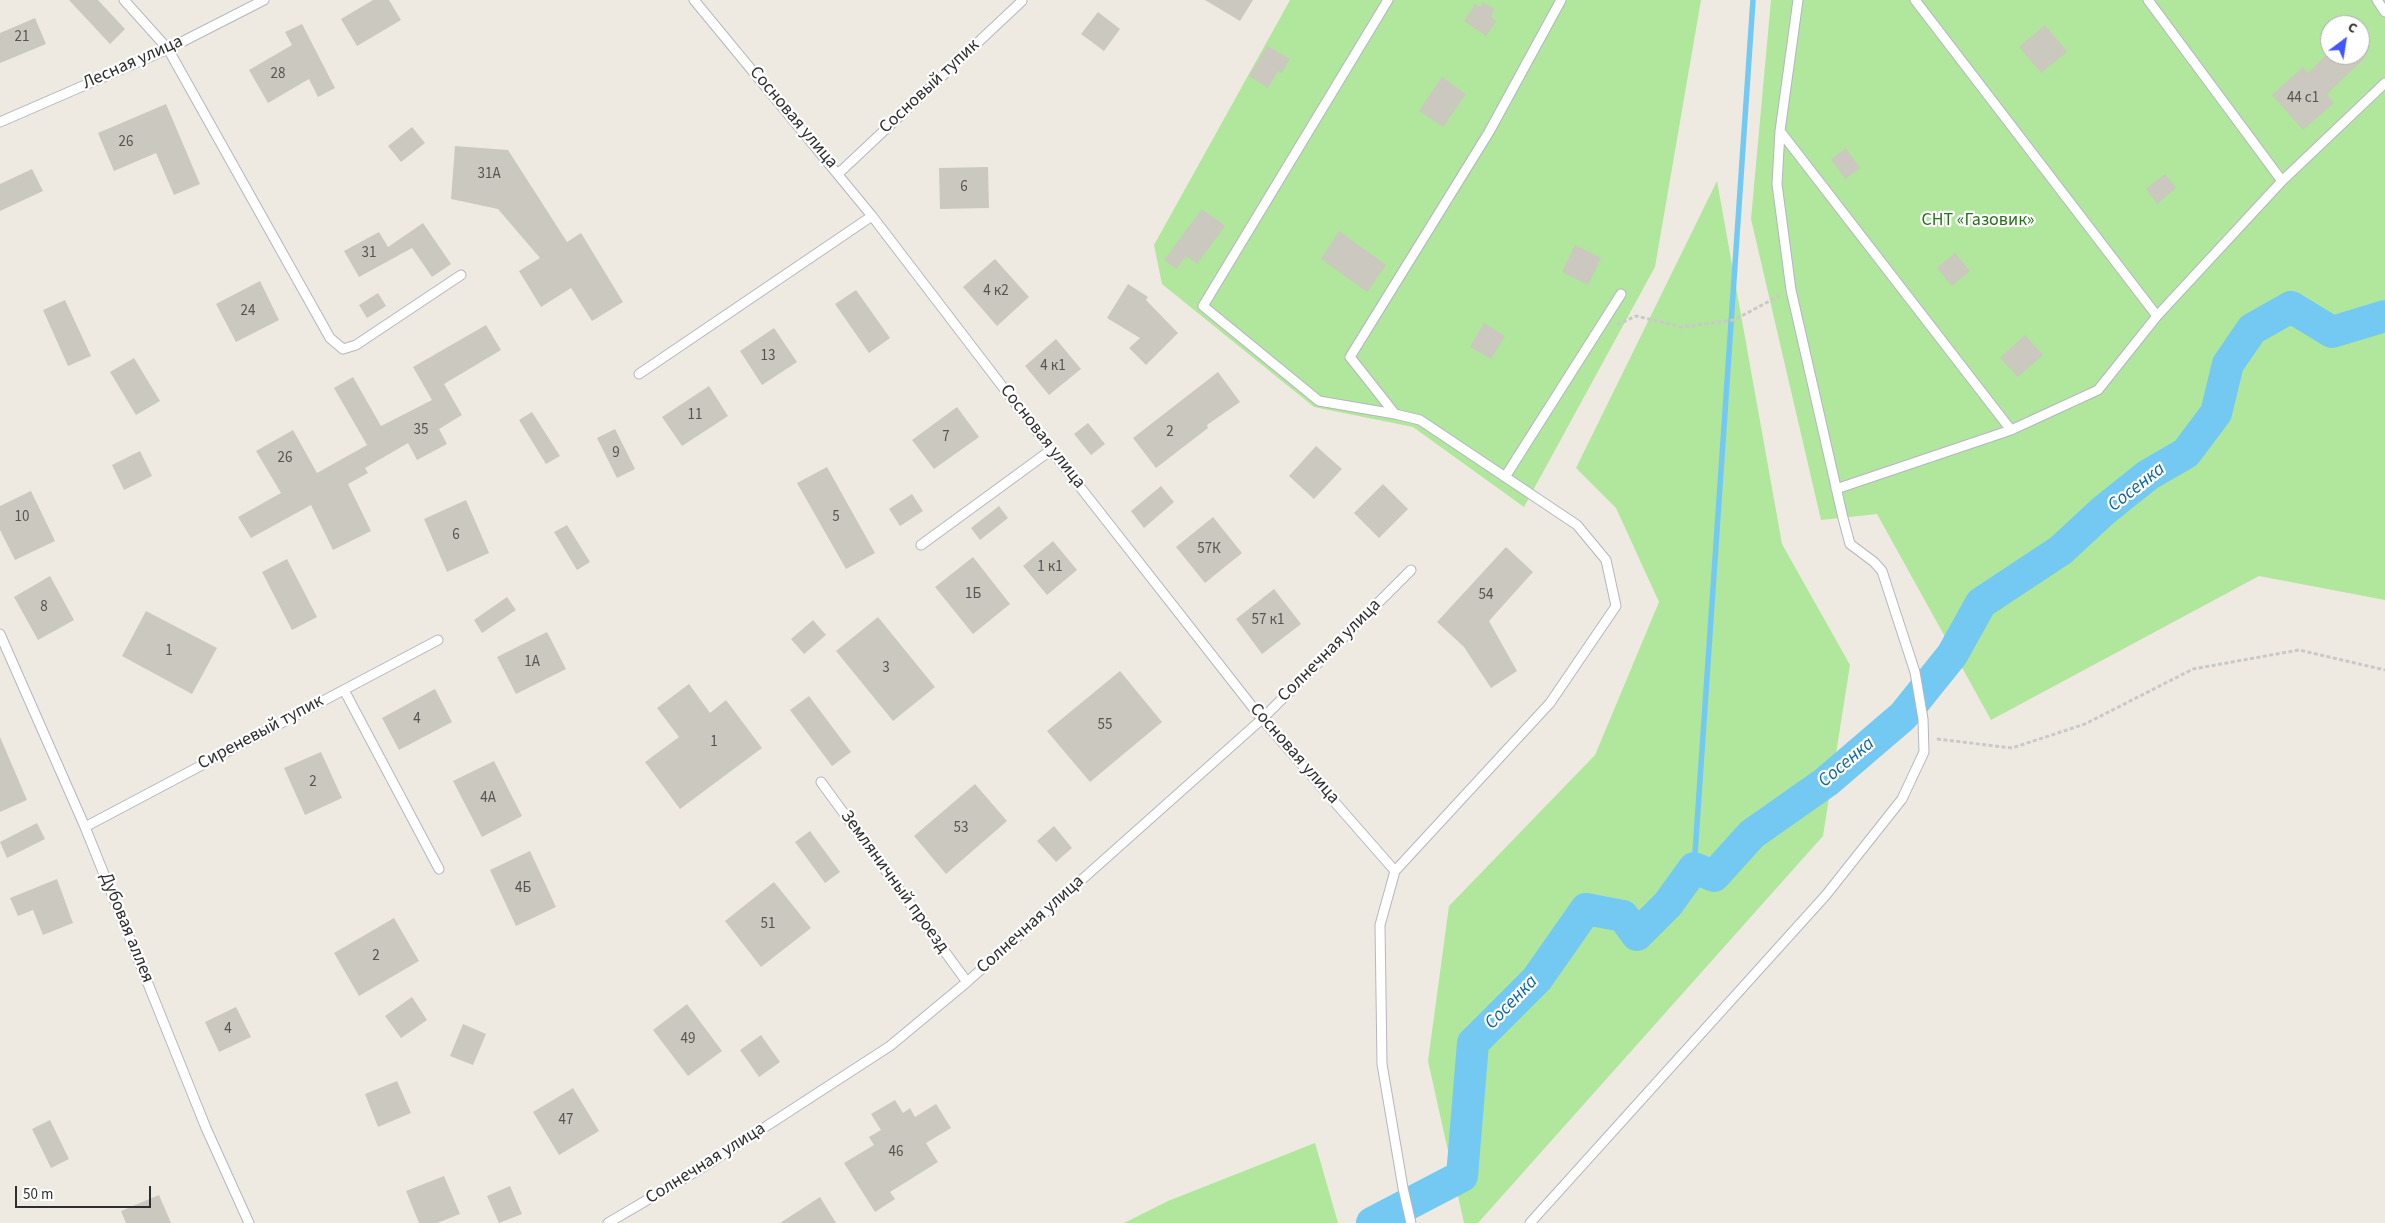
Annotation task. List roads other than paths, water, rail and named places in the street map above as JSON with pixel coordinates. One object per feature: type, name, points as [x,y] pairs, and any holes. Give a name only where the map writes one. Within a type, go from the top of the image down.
[{"type":"lane","points":[[124,0],[168,49],[330,338],[343,349],[356,345],[461,275]]},
{"type":"lane","name":"Лесная улица","points":[[0,122],[168,49],[264,0]]},
{"type":"lane","name":"Сосновая улица","points":[[694,0],[839,173],[1051,450],[1262,719],[1395,871]]},
{"type":"lane","points":[[1388,0],[1203,306],[1319,401],[1420,420],[1577,525],[1606,560],[1616,606],[1550,703],[1395,871],[1380,925],[1382,1054],[1403,1188],[1410,1220]]},
{"type":"lane","points":[[1395,414],[1350,357],[1488,132],[1561,0]]},
{"type":"lane","points":[[1915,0],[2157,316]]},
{"type":"lane","points":[[2148,0],[2282,181]]},
{"type":"lane","points":[[2377,0],[2385,12]]},
{"type":"lane","name":"Сосновый тупик","points":[[839,173],[1022,1]]},
{"type":"lane","points":[[1530,1223],[1826,895],[1902,799],[1924,752],[1923,719],[1915,672],[1882,571],[1850,544],[1790,290],[1777,184],[1780,132],[1801,2]]},
{"type":"lane","points":[[1836,489],[2011,430],[2098,390],[2157,316],[2282,181],[2385,83]]},
{"type":"lane","points":[[1780,132],[2011,430]]},
{"type":"lane","points":[[639,374],[872,216]]},
{"type":"lane","points":[[1505,477],[1621,294]]},
{"type":"lane","points":[[921,545],[1051,450]]},
{"type":"lane","name":"Солнечная улица","points":[[608,1223],[705,1166],[890,1046],[967,982],[1262,719],[1411,570]]},
{"type":"lane","name":"Дубовая аллея","points":[[0,634],[86,827],[206,1128],[249,1223]]},
{"type":"lane","name":"Сиреневый тупик","points":[[86,827],[438,640]]},
{"type":"lane","points":[[344,690],[439,869]]},
{"type":"lane","name":"Земляничный проезд","points":[[821,782],[967,982]]},
{"type":"waterway","points":[[1694,868],[1753,0]]},
{"type":"waterway","name":"Сосенка","points":[[1372,1223],[1462,1176],[1473,1043],[1537,979],[1586,909],[1623,916],[1637,935],[1668,904],[1694,868],[1714,876],[1752,834],[1826,782],[1903,716],[1952,655],[1981,603],[2061,550],[2103,511],[2148,475],[2186,453],[2216,413],[2228,364],[2252,329],[2291,307],[2332,332],[2385,316]]},
{"type":"park label","name":"СНТ «Газовик»","points":[[1978,221]]}]
